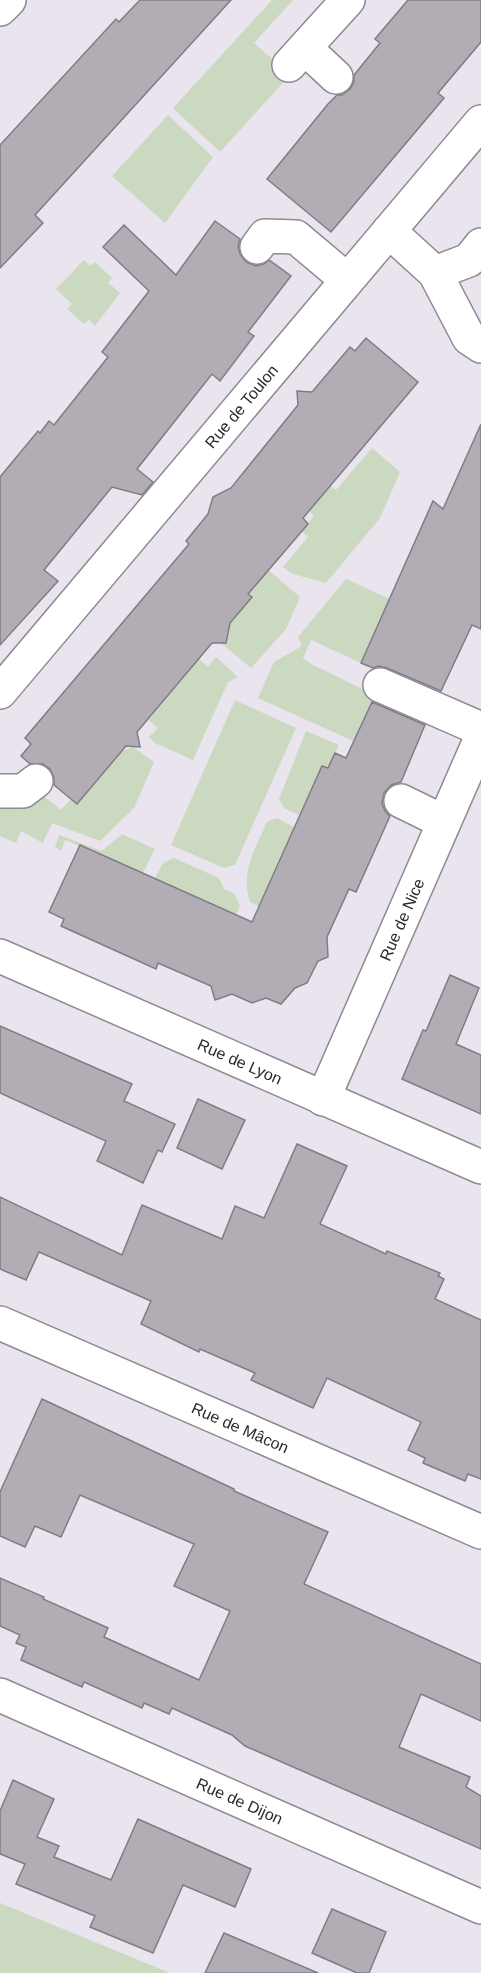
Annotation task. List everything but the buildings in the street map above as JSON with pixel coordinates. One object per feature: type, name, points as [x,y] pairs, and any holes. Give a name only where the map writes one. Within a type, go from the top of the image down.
[{"type":"street","points":[[0,9],[9,0]]},
{"type":"street","points":[[336,77],[297,57],[348,0]]},
{"type":"street","name":"Rue de Toulon","points":[[0,692],[481,122]]},
{"type":"street","points":[[389,231],[435,273],[470,338],[481,346]]},
{"type":"street","points":[[258,247],[266,236],[296,237],[347,280]]},
{"type":"street","points":[[435,273],[469,260],[481,245]]},
{"type":"street","points":[[380,685],[481,729]]},
{"type":"street","name":"Rue de Nice","points":[[323,1099],[481,738]]},
{"type":"street","points":[[0,791],[23,791],[36,781]]},
{"type":"street","points":[[400,801],[444,822]]},
{"type":"street","name":"Rue de Lyon","points":[[0,956],[481,1167]]},
{"type":"street","name":"Rue de Mâcon","points":[[0,1323],[481,1532]]},
{"type":"street","name":"Rue de Dijon","points":[[0,1695],[481,1907]]},
{"type":"green space","points":[[272,0],[293,0],[254,43],[290,75],[220,152],[173,108]]},
{"type":"green space","points":[[168,115],[213,157],[165,223],[112,176]]},
{"type":"green space","points":[[84,260],[90,266],[95,262],[112,278],[108,283],[120,293],[95,326],[89,320],[84,324],[67,309],[72,304],[56,289]]},
{"type":"green space","points":[[372,448],[400,472],[380,518],[326,583],[293,574],[283,567],[308,537],[302,531],[314,516],[309,511],[330,486],[336,490]]},
{"type":"green space","points":[[266,568],[300,597],[286,629],[251,668],[221,643],[240,603]]},
{"type":"green space","points":[[346,579],[390,599],[361,663],[311,640],[303,658],[375,695],[356,736],[362,745],[258,698],[274,662],[302,646],[298,637]]},
{"type":"green space","points":[[216,657],[238,677],[228,682],[193,760],[155,743],[149,737],[158,728],[149,720],[199,659],[208,667]]},
{"type":"green space","points":[[235,700],[296,728],[235,865],[224,868],[171,845]]},
{"type":"green space","points":[[306,731],[339,745],[328,768],[322,766],[299,815],[284,808],[279,799]]},
{"type":"green space","points":[[133,747],[154,762],[134,808],[100,841],[52,823],[43,843],[21,831],[16,843],[0,836],[0,805],[41,794],[61,810],[83,786],[89,790],[122,751]]},
{"type":"green space","points":[[277,818],[294,827],[267,890],[262,908],[250,902],[247,891],[248,871],[267,822]]},
{"type":"green space","points":[[122,834],[155,849],[143,873],[65,840],[61,851],[55,847],[59,835],[102,851]]},
{"type":"green space","points":[[174,858],[219,878],[224,889],[234,893],[240,906],[236,916],[155,878],[163,863]]},
{"type":"green space","points":[[0,1903],[170,1973],[0,1973]]}]
